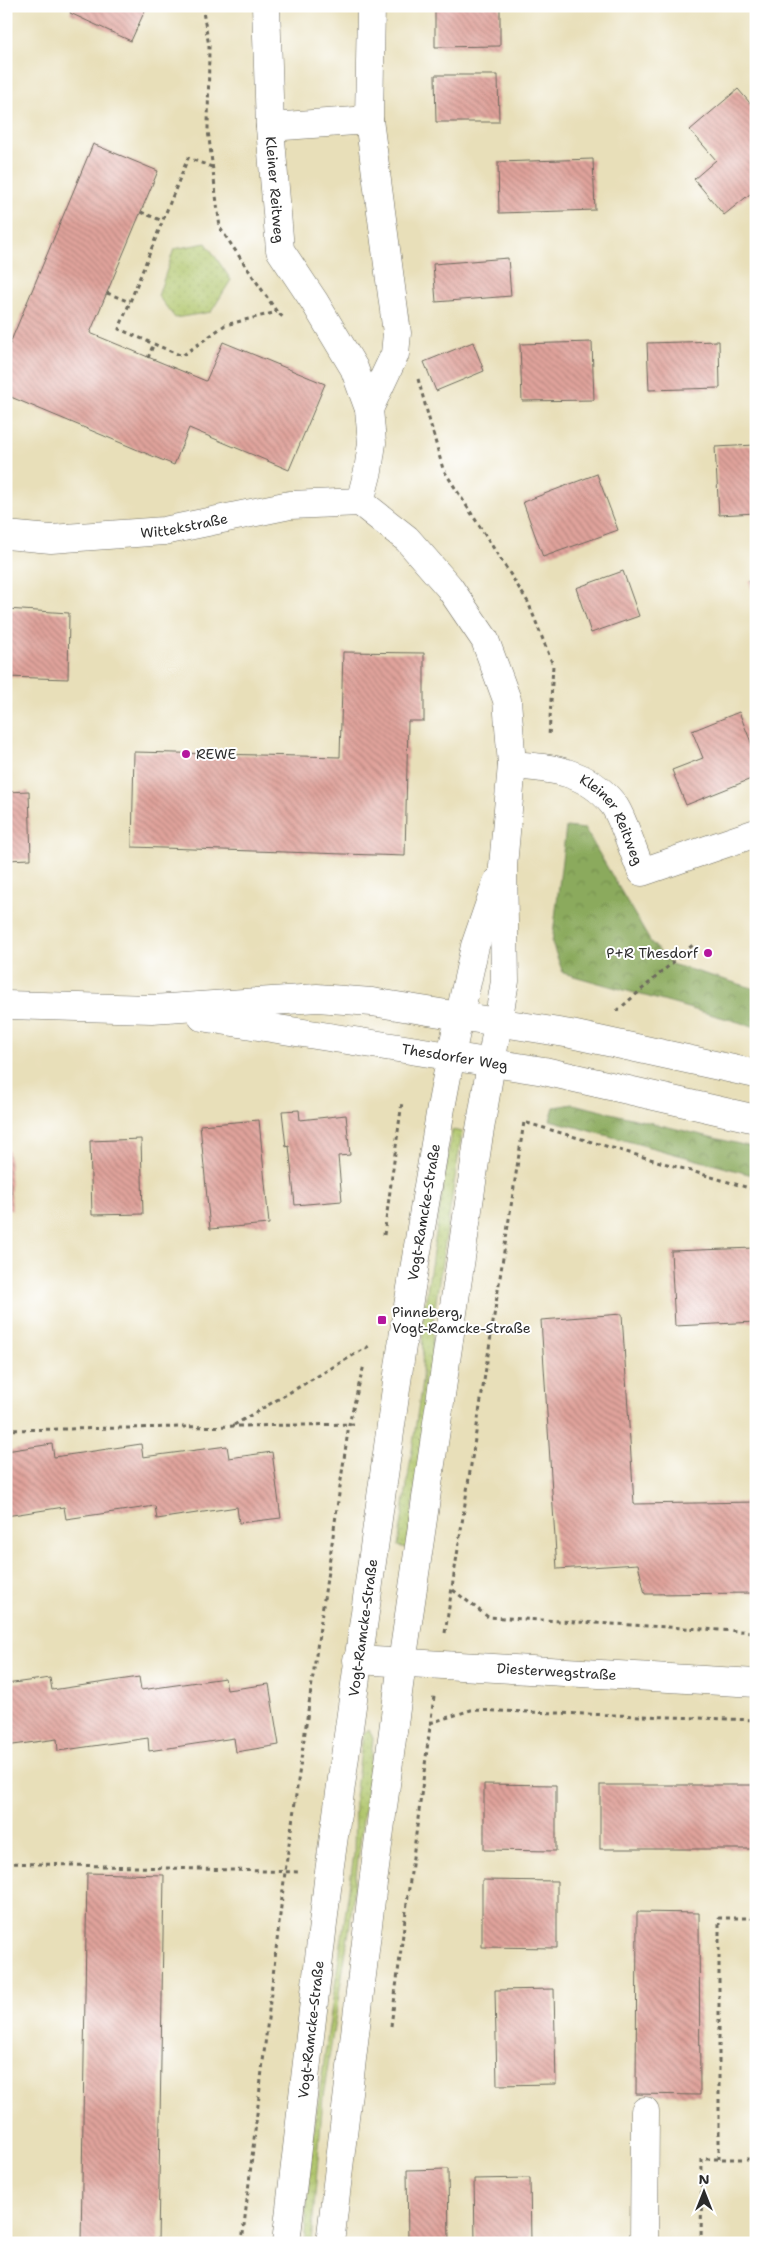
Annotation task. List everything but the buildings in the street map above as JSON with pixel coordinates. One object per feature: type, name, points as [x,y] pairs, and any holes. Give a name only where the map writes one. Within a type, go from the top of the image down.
[{"type":"street","name":"Kleiner Reitweg","points":[[266,6],[270,127],[280,250],[314,301],[354,368],[369,409],[372,443],[368,471],[360,502]]},
{"type":"street","points":[[369,409],[395,354],[397,333],[369,120],[371,6]]},
{"type":"street","points":[[270,127],[369,120]]},
{"type":"street","points":[[330,2243],[373,1884],[402,1663],[441,1388],[506,981],[503,866],[512,765],[507,700],[486,640],[449,587],[406,539],[360,502]]},
{"type":"street","name":"Wittekstraße","points":[[6,535],[51,539],[164,531],[290,505],[360,502]]},
{"type":"street","name":"Kleiner Reitweg","points":[[512,765],[547,767],[582,777],[614,805],[642,872],[756,833]]},
{"type":"street","points":[[460,1016],[475,946],[503,866]]},
{"type":"street","name":"Thesdorfer Weg","points":[[6,1005],[152,1009],[317,998],[396,1005],[571,1034],[756,1074]]},
{"type":"street","name":"Thesdorfer Weg","points":[[152,1009],[544,1071],[756,1118]]},
{"type":"street","name":"Vogt-Ramcke-Straße","points":[[286,2243],[329,1872],[391,1423],[436,1137],[460,1016]]},
{"type":"street","name":"Diesterwegstraße","points":[[358,1660],[756,1683]]},
{"type":"street","points":[[644,2243],[645,2111]]},
{"type":"path","points":[[212,167],[188,158],[119,329],[182,356],[225,325],[277,312]]},
{"type":"path","points":[[141,212],[163,221]]},
{"type":"path","points":[[107,293],[130,302]]},
{"type":"path","points":[[148,358],[154,344]]},
{"type":"path","points":[[395,354],[420,380],[443,469],[528,602],[553,665],[547,767]]},
{"type":"path","points":[[612,1015],[695,943]]},
{"type":"path","points":[[384,1238],[402,1102]]},
{"type":"path","points":[[524,1122],[756,1190]]},
{"type":"path","points":[[233,1425],[370,1345],[367,1354]]},
{"type":"path","points":[[242,2243],[285,1872],[349,1424],[365,1363]]},
{"type":"path","points":[[6,1430],[391,1423]]},
{"type":"path","points":[[453,1590],[488,1617],[756,1632]]},
{"type":"path","points":[[430,1723],[471,1710],[756,1720]]},
{"type":"path","points":[[6,1863],[329,1872]]},
{"type":"path","points":[[719,2159],[719,1918],[756,1918]]},
{"type":"path","points":[[701,2243],[702,2159],[756,2159]]},
{"type":"green space","points":[[206,243],[231,280],[211,312],[175,318],[158,296],[174,249]]},
{"type":"green space","points":[[566,827],[585,829],[650,941],[671,964],[756,989],[756,1027],[563,973],[552,943]]},
{"type":"green space","points":[[573,1104],[756,1148],[756,1176],[550,1120],[554,1107]]},
{"type":"green space","points":[[452,1130],[462,1132],[433,1320],[431,1384],[407,1548],[398,1546],[422,1382],[423,1317]]},
{"type":"green space","points":[[369,1729],[373,1739],[349,1931],[323,2097],[311,2243],[304,2243],[312,2144],[354,1854],[355,1798],[363,1734]]},
{"type":"place","name":"REWE","points":[[186,754]]},
{"type":"place","name":"P+R Thesdorf","points":[[708,953]]},
{"type":"place","name":"Pinneberg, Vogt-Ramcke-Straße","points":[[382,1320]]}]
